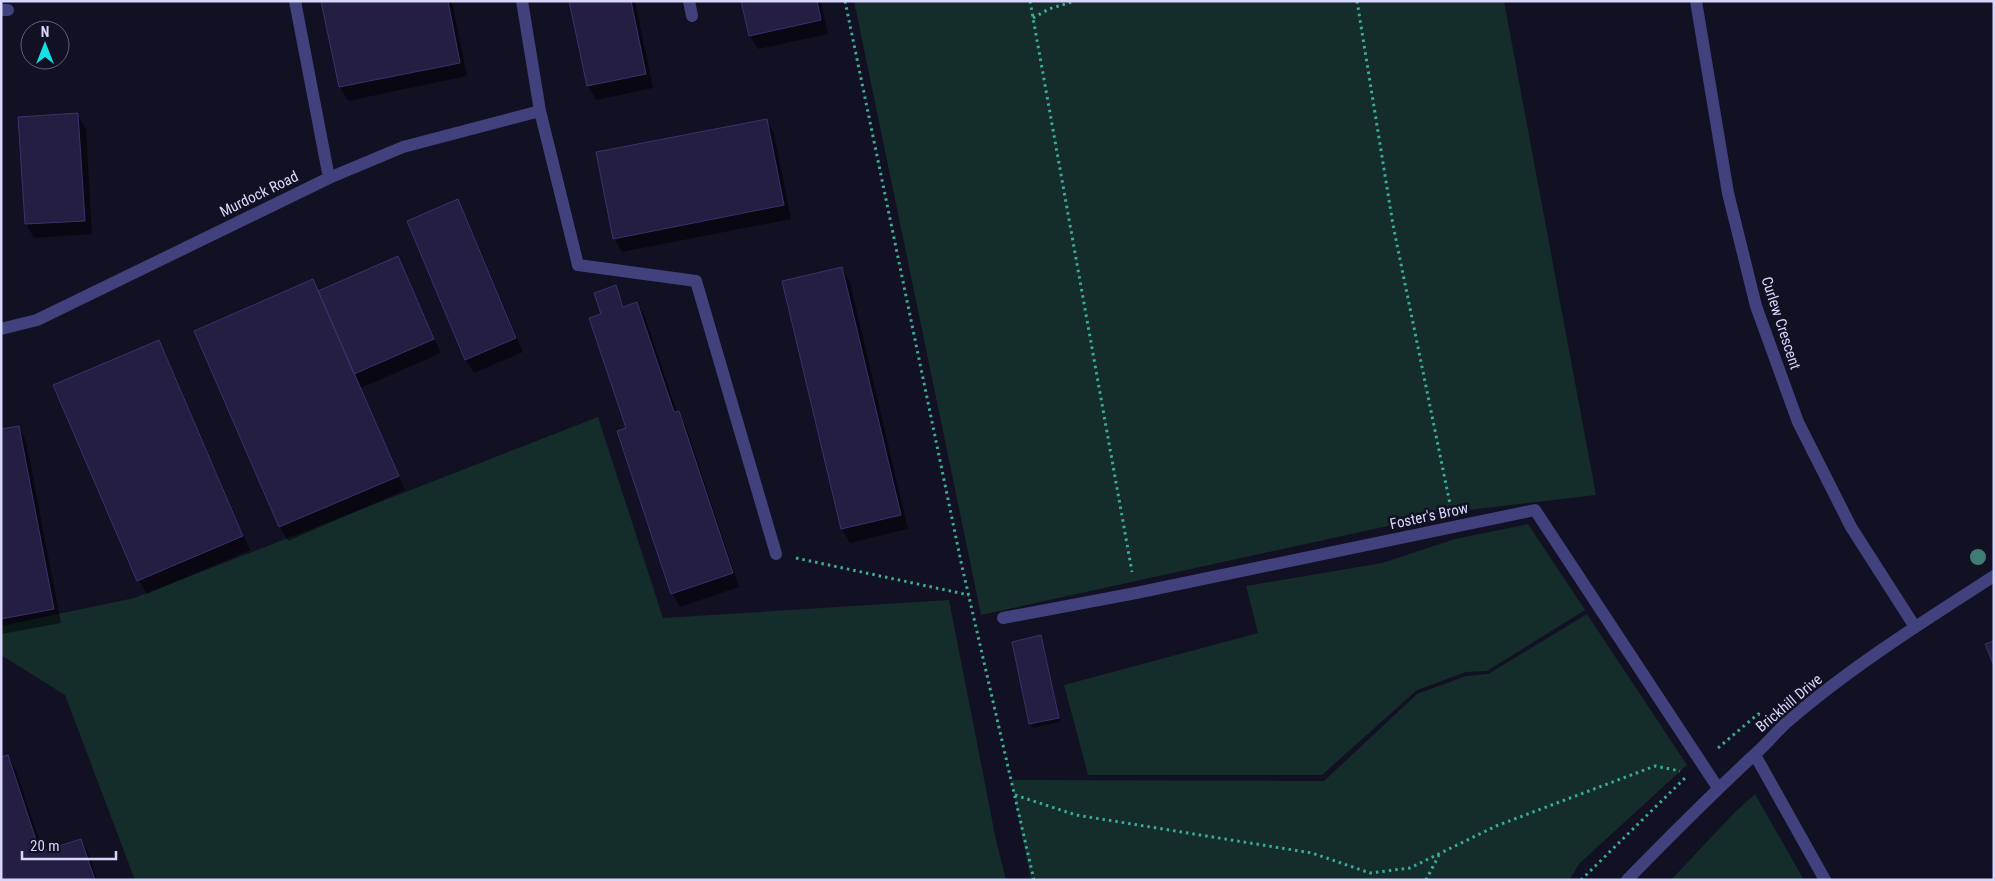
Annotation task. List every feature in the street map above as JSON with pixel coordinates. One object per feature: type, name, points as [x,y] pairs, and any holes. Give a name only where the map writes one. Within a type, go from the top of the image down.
[{"type":"street","points":[[295,1],[329,178]]},
{"type":"street","points":[[522,1],[540,111],[578,265],[696,281],[776,554]]},
{"type":"street","points":[[689,1],[692,16]]},
{"type":"street","name":"Curlew Crescent","points":[[1696,1],[1728,193],[1756,306],[1798,422],[1851,527],[1915,627]]},
{"type":"street","name":"Murdock Road","points":[[1,329],[38,320],[329,178],[403,147],[540,111]]},
{"type":"street","name":"Foster's Brow","points":[[1003,618],[1136,593],[1535,510],[1718,788]]},
{"type":"street","name":"Brickhill Drive","points":[[1627,880],[1718,788],[1755,755],[1786,723],[1915,627],[1994,576]]},
{"type":"street","points":[[1755,755],[1825,880]]},
{"type":"path","points":[[845,1],[969,595],[1034,880]]},
{"type":"path","points":[[1030,1],[1136,593]]},
{"type":"path","points":[[1033,18],[1049,9],[1075,1]]},
{"type":"path","points":[[1357,1],[1393,225],[1456,527]]},
{"type":"path","points":[[776,554],[969,595]]},
{"type":"path","points":[[1581,880],[1701,762],[1758,714],[1786,723]]},
{"type":"path","points":[[1015,795],[1076,815],[1312,853],[1370,873],[1410,868],[1496,826],[1655,766],[1680,771]]},
{"type":"path","points":[[1426,880],[1439,854]]},
{"type":"green space","points":[[854,1],[1504,1],[1596,495],[1452,512],[981,615]]},
{"type":"green space","points":[[598,417],[663,618],[949,600],[996,840],[1006,880],[135,880],[65,695],[1,655],[1,626],[134,598]]},
{"type":"green space","points":[[1528,524],[1585,610],[1487,671],[1466,672],[1417,690],[1322,775],[1088,775],[1064,685],[1258,633],[1246,586],[1382,563],[1455,539]]},
{"type":"green space","points":[[1587,614],[1687,765],[1580,863],[1569,880],[1031,880],[1011,780],[1324,781],[1417,694],[1466,676],[1488,674]]},
{"type":"green space","points":[[1755,794],[1804,880],[1671,880],[1734,813]]},
{"type":"building","points":[[321,1],[448,1],[460,63],[339,87]]},
{"type":"building","points":[[569,1],[631,1],[646,74],[587,86]]},
{"type":"building","points":[[741,1],[817,1],[821,20],[749,36]]},
{"type":"building","points":[[78,113],[85,221],[25,224],[18,117]]},
{"type":"building","points":[[767,119],[784,205],[613,239],[596,152]]},
{"type":"building","points":[[458,199],[516,338],[465,360],[407,221]]},
{"type":"building","points":[[398,256],[434,339],[354,374],[318,291]]},
{"type":"building","points":[[842,267],[901,515],[841,529],[782,281]]},
{"type":"building","points":[[313,279],[399,476],[279,527],[194,331]]},
{"type":"building","points":[[616,285],[623,307],[637,302],[674,412],[679,411],[733,573],[671,594],[617,431],[626,428],[589,318],[601,314],[594,293]]},
{"type":"building","points":[[159,340],[243,536],[137,581],[53,385]]},
{"type":"building","points":[[19,426],[54,609],[1,619],[1,429]]},
{"type":"building","points":[[1041,635],[1059,718],[1029,724],[1012,642]]},
{"type":"building","points":[[1994,641],[1994,666],[1985,644]]},
{"type":"building","points":[[8,755],[40,852],[81,839],[95,880],[1,880],[1,757]]}]
